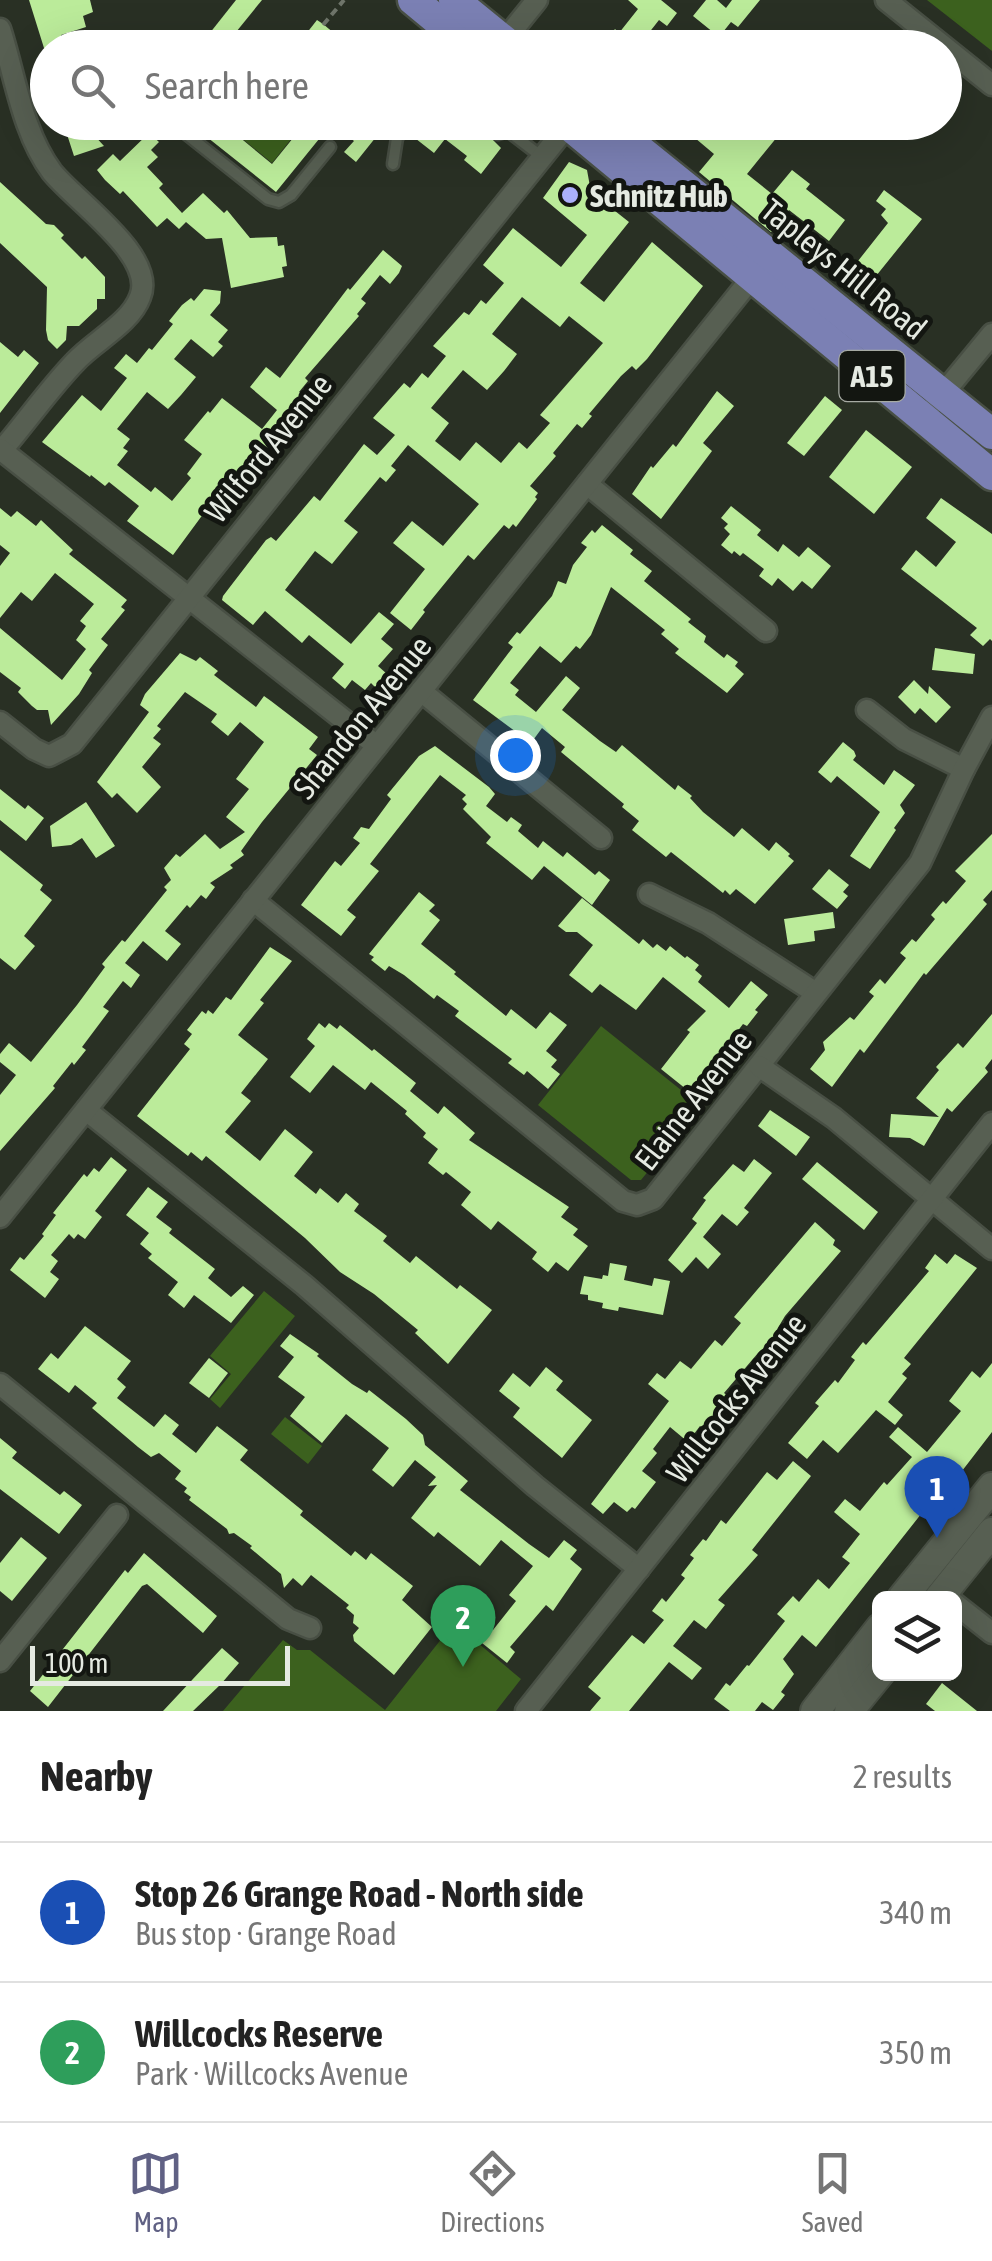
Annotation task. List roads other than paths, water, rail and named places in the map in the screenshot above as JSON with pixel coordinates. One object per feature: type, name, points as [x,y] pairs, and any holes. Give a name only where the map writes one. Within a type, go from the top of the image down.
[{"type":"main road","points":[[413,0],[450,30]]},
{"type":"main road","points":[[454,0],[490,30]]},
{"type":"main road","name":"Tapleys Hill Road","points":[[588,140],[992,434]]},
{"type":"main road","name":"Tapleys Hill Road","points":[[624,140],[923,418],[992,475]]},
{"type":"main road","points":[[911,1587],[992,1486]]},
{"type":"main road","points":[[951,1591],[992,1532]]},
{"type":"main road","points":[[815,1711],[872,1638]]},
{"type":"main road","points":[[849,1711],[873,1681]]},
{"type":"street","points":[[886,0],[923,30]]},
{"type":"street","points":[[516,30],[531,3]]},
{"type":"street","points":[[0,29],[7,82],[30,130]]},
{"type":"street","points":[[962,62],[992,86]]},
{"type":"street","points":[[35,140],[52,171],[134,257],[144,280],[132,311],[76,361],[1,449],[377,746]]},
{"type":"street","name":"Wilford Avenue","points":[[0,722],[49,756],[72,744],[554,140]]},
{"type":"street","name":"Shandon Avenue","points":[[2,1211],[761,266]]},
{"type":"street","points":[[923,418],[992,334]]},
{"type":"street","points":[[587,484],[766,630]]},
{"type":"street","points":[[421,692],[602,838]]},
{"type":"street","points":[[867,710],[904,739],[964,768]]},
{"type":"street","name":"Elaine Avenue","points":[[254,900],[623,1201],[638,1205],[653,1199],[920,863],[992,716]]},
{"type":"street","points":[[650,894],[708,922],[816,993]]},
{"type":"street","points":[[759,1066],[834,1118],[992,1249]]},
{"type":"street","points":[[86,1110],[304,1285],[536,1486],[639,1568]]},
{"type":"street","name":"Willcocks Avenue","points":[[535,1708],[639,1568],[992,1123]]},
{"type":"street","points":[[0,1384],[288,1619],[310,1628]]},
{"type":"street","points":[[2,1655],[117,1516]]},
{"type":"street","points":[[962,1611],[992,1633]]},
{"type":"lane","points":[[194,140],[268,199],[279,202],[291,194],[330,147]]},
{"type":"lane","points":[[393,164],[397,140]]},
{"type":"lane","points":[[526,140],[542,157]]},
{"type":"place","name":"Schnitz Hub","points":[[570,195]]},
{"type":"place","name":"Stop 26 Grange Road - North side","points":[[937,1538]]},
{"type":"place","name":"Willcocks Reserve","points":[[463,1667]]}]
